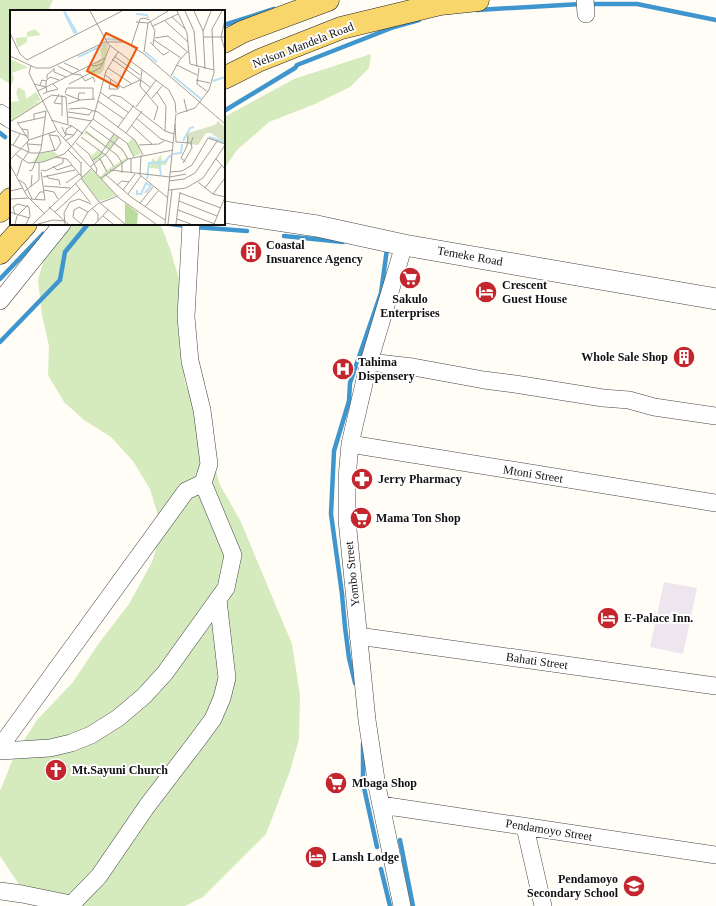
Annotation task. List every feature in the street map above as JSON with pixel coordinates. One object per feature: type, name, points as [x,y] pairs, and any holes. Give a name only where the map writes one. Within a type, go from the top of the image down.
[{"type":"main road","points":[[225,41],[242,32],[328,0]]},
{"type":"main road","name":"Nelson Mandela Road","points":[[225,78],[260,60],[340,28],[440,4],[478,0]]},
{"type":"main road","points":[[0,211],[10,200]]},
{"type":"main road","points":[[0,253],[25,225]]},
{"type":"street","points":[[0,113],[10,119]]},
{"type":"street","name":"Temeke Road","points":[[225,212],[317,226],[404,245],[716,299]]},
{"type":"street","points":[[0,301],[61,225]]},
{"type":"street","points":[[0,747],[186,491],[202,483],[209,464],[202,410],[190,361],[186,317],[191,225]]},
{"type":"street","name":"Yombo Street","points":[[402,906],[377,786],[367,720],[347,520],[347,478],[350,444],[369,362],[386,310],[404,245]]},
{"type":"street","points":[[369,362],[413,367],[484,380],[603,398],[629,400],[654,407],[716,416]]},
{"type":"street","name":"Mtoni Street","points":[[350,444],[716,503]]},
{"type":"street","points":[[0,751],[50,748],[71,743],[91,735],[118,718],[144,696],[165,672],[226,588],[233,555],[202,483]]},
{"type":"street","points":[[0,891],[22,894],[71,905],[99,876],[147,806],[213,719],[222,698],[227,678],[218,600]]},
{"type":"street","name":"Bahati Street","points":[[358,636],[716,686]]},
{"type":"street","name":"Pendamoyo Street","points":[[381,805],[716,856]]},
{"type":"street","points":[[525,827],[543,906]]},
{"type":"shaded area","points":[[664,582],[697,588],[683,654],[650,647]]},
{"type":"green space","points":[[0,0],[53,0],[48,10],[10,10],[10,83],[0,78]]},
{"type":"green space","points":[[371,54],[369,68],[350,87],[315,104],[269,122],[237,150],[225,168],[225,116],[294,79]]},
{"type":"green space","points":[[64,225],[159,225],[162,228],[180,282],[180,341],[185,383],[203,425],[220,485],[240,520],[292,644],[300,695],[299,739],[290,771],[266,834],[203,897],[185,906],[40,906],[24,892],[0,856],[0,791],[15,754],[37,720],[73,682],[99,643],[129,604],[152,562],[156,549],[159,519],[150,489],[133,461],[111,437],[84,420],[64,402],[48,375],[49,346],[42,315],[38,280],[47,248]]},
{"type":"waterway","points":[[477,10],[581,4]]},
{"type":"waterway","points":[[589,4],[637,4],[716,20]]},
{"type":"waterway","points":[[225,25],[274,9]]},
{"type":"waterway","points":[[225,110],[295,68],[297,65],[394,27],[419,20]]},
{"type":"waterway","points":[[0,133],[5,137]]},
{"type":"waterway","points":[[0,342],[60,280],[65,252],[87,225]]},
{"type":"waterway","points":[[179,225],[188,226]]},
{"type":"waterway","points":[[195,227],[247,231]]},
{"type":"waterway","points":[[0,279],[43,234]]},
{"type":"waterway","points":[[284,236],[343,242]]},
{"type":"waterway","points":[[355,683],[349,658],[331,514],[334,451],[349,401],[350,383],[381,293],[387,249],[384,248]]},
{"type":"waterway","points":[[363,744],[363,783],[377,847]]},
{"type":"waterway","points":[[400,840],[413,906]]},
{"type":"waterway","points":[[381,869],[390,906]]},
{"type":"place","name":"Coastal Insuarence Agency","points":[[251,252]]},
{"type":"place","name":"Sakulo Enterprises","points":[[410,278]]},
{"type":"place","name":"Crescent Guest House","points":[[486,292]]},
{"type":"place","name":"Whole Sale Shop","points":[[684,357]]},
{"type":"place","name":"Tahima Dispensery","points":[[343,369]]},
{"type":"place","name":"Jerry Pharmacy","points":[[362,479]]},
{"type":"place","name":"Mama Ton Shop","points":[[361,518]]},
{"type":"place","name":"E-Palace Inn.","points":[[608,618]]},
{"type":"place","name":"Mt.Sayuni Church","points":[[56,770]]},
{"type":"place","name":"Mbaga Shop","points":[[336,783]]},
{"type":"place","name":"Lansh Lodge","points":[[316,857]]},
{"type":"place","name":"Pendamoyo Secondary School","points":[[634,886]]}]
